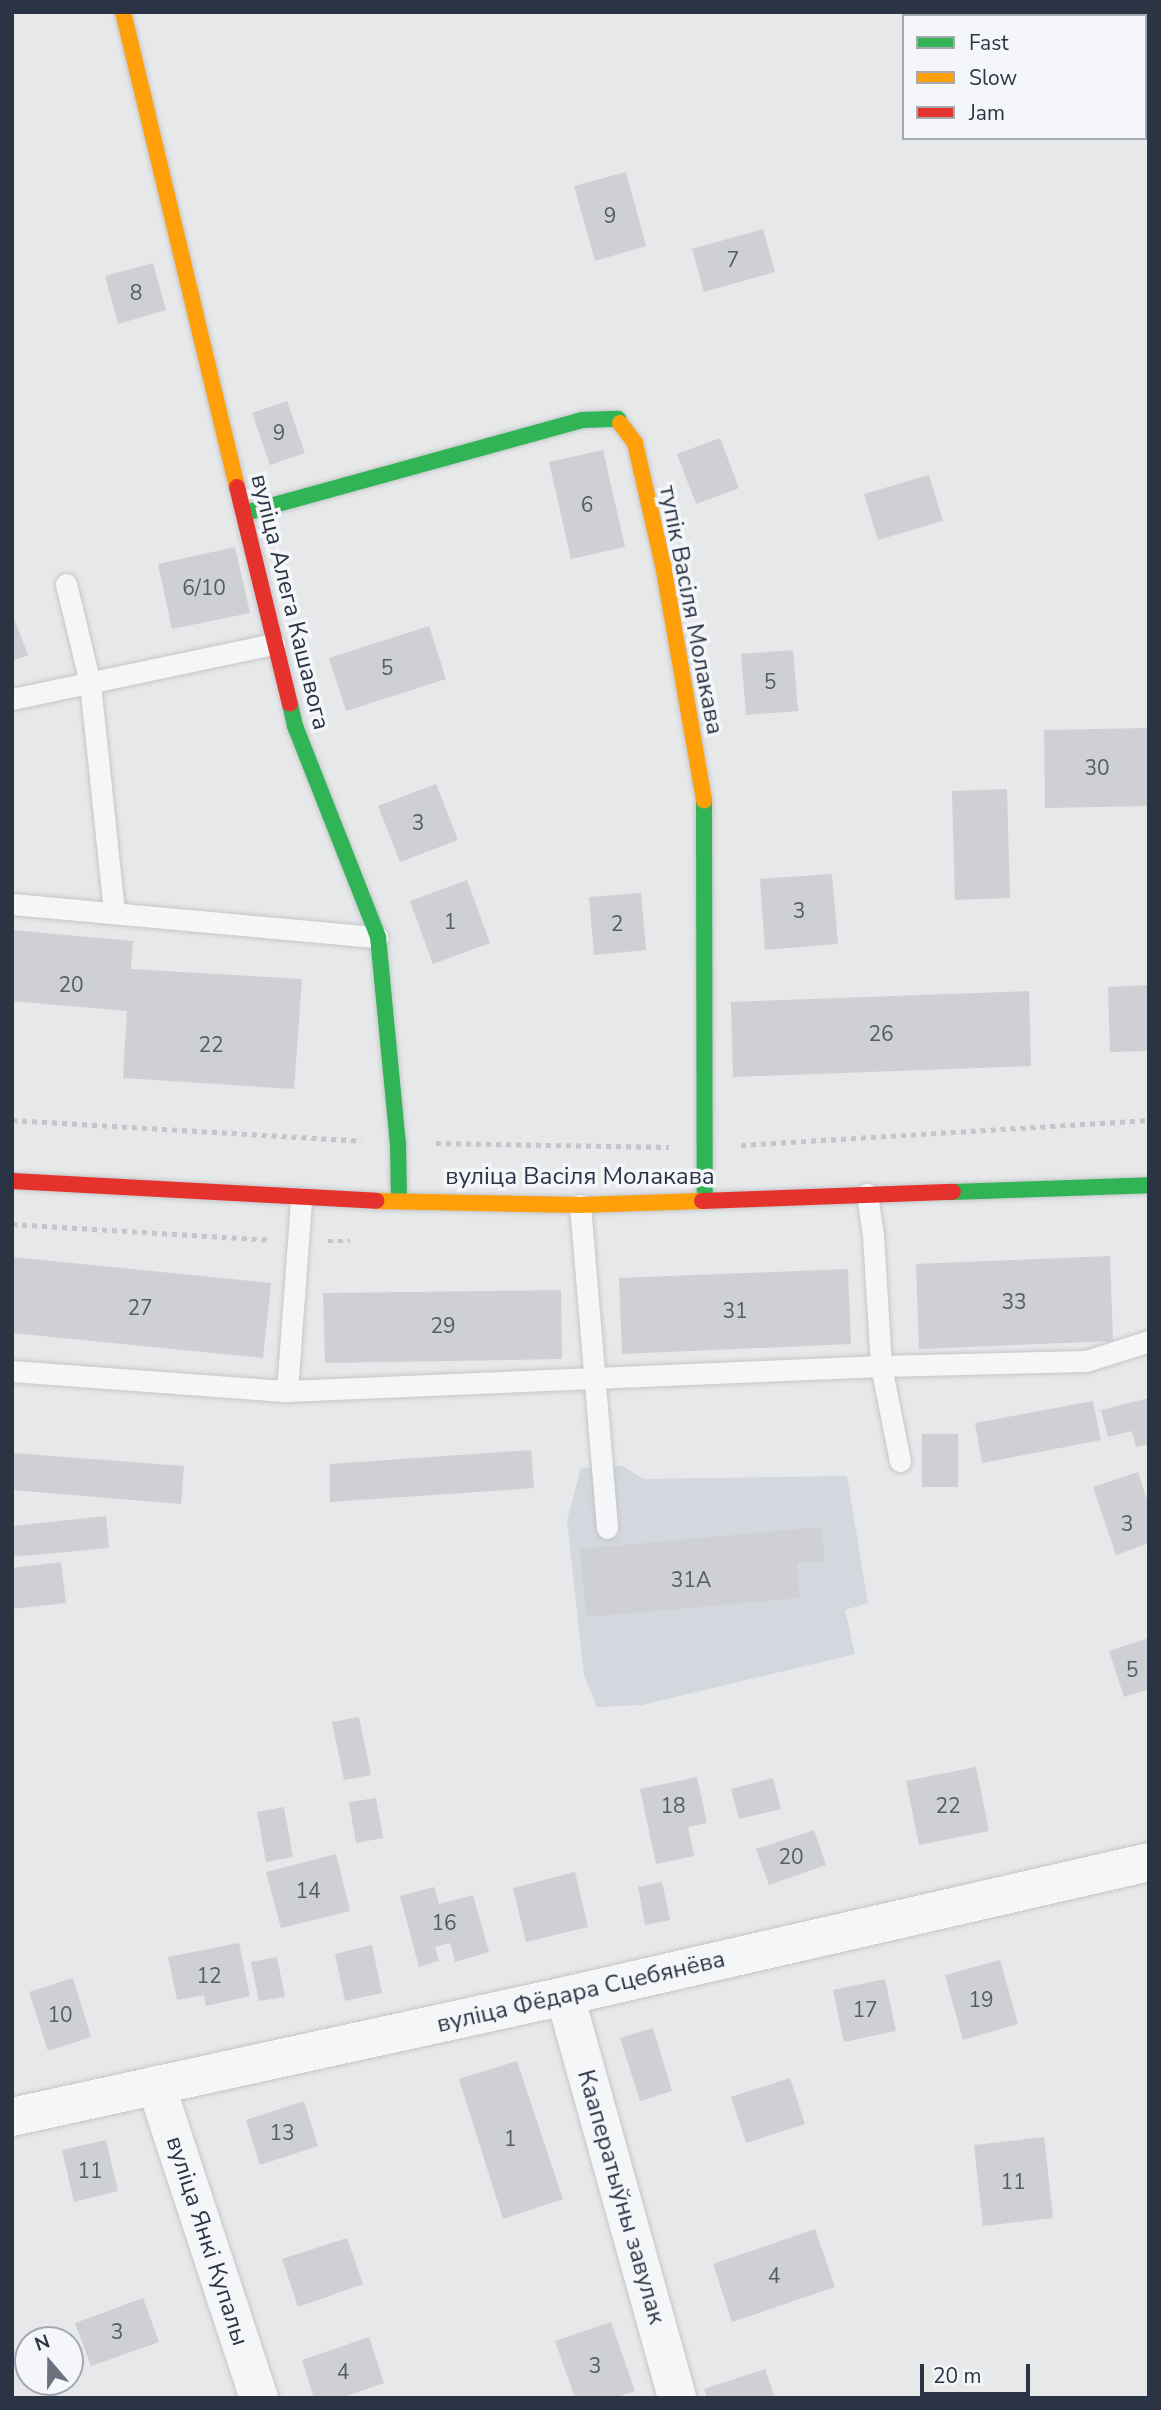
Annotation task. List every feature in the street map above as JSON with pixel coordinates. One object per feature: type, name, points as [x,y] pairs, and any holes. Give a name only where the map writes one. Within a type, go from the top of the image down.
[{"type":"street","name":"вуліца Алега Кашавога","points":[[123,12],[295,726],[379,937],[398,1143],[399,1200]]},
{"type":"street","name":"тупік Васіля Молакава","points":[[245,513],[582,419],[618,419],[635,443],[660,551],[706,811],[705,1200]]},
{"type":"street","name":"вуліца Васіля Молакава","points":[[12,1181],[301,1199],[580,1205],[1149,1185]]},
{"type":"street","name":"вуліца Фёдара Сцебянёва","points":[[12,2117],[565,1996],[1149,1862]]},
{"type":"street","name":"Кааператыўны завулак","points":[[565,1996],[677,2398]]},
{"type":"street","name":"вуліца Янкі Купалы","points":[[156,2085],[259,2398]]},
{"type":"lane","points":[[66,584],[90,683],[114,913]]},
{"type":"lane","points":[[12,699],[274,644]]},
{"type":"lane","points":[[12,904],[379,937]]},
{"type":"lane","points":[[867,1194],[873,1235],[881,1366],[900,1461]]},
{"type":"lane","points":[[287,1391],[301,1199]]},
{"type":"lane","points":[[580,1205],[607,1528]]},
{"type":"lane","points":[[12,1371],[287,1391],[881,1366],[1086,1361],[1149,1341]]},
{"type":"path","points":[[12,1120],[398,1143],[704,1147],[1149,1120]]},
{"type":"shaded area","points":[[623,1466],[643,1479],[847,1476],[868,1603],[845,1610],[855,1654],[642,1705],[597,1707],[584,1676],[567,1520],[581,1468]]},
{"type":"building","points":[[626,172],[646,246],[595,261],[574,186]]},
{"type":"building","points":[[763,229],[775,272],[704,292],[692,249]]},
{"type":"building","points":[[153,263],[166,310],[118,324],[105,276]]},
{"type":"building","points":[[287,401],[305,453],[270,465],[252,413]]},
{"type":"building","points":[[720,438],[739,488],[696,504],[677,454]]},
{"type":"building","points":[[603,450],[625,547],[571,559],[549,462]]},
{"type":"building","points":[[929,475],[943,521],[878,540],[864,494]]},
{"type":"building","points":[[235,547],[250,613],[172,629],[158,564]]},
{"type":"building","points":[[12,613],[28,655],[12,661]]},
{"type":"building","points":[[429,626],[446,679],[346,711],[329,658]]},
{"type":"building","points":[[793,650],[798,711],[746,715],[741,654]]},
{"type":"building","points":[[1149,728],[1149,806],[1045,808],[1044,730]]},
{"type":"building","points":[[436,784],[458,840],[400,862],[378,806]]},
{"type":"building","points":[[1007,789],[1010,898],[955,900],[952,791]]},
{"type":"building","points":[[832,874],[838,944],[765,950],[760,879]]},
{"type":"building","points":[[467,880],[490,943],[433,964],[410,901]]},
{"type":"building","points":[[641,893],[646,950],[594,955],[589,897]]},
{"type":"building","points":[[12,930],[133,941],[131,969],[302,979],[294,1089],[123,1078],[127,1011],[12,1001]]},
{"type":"building","points":[[1149,985],[1149,1051],[1110,1052],[1108,987]]},
{"type":"building","points":[[1029,991],[1031,1066],[733,1077],[731,1002]]},
{"type":"building","points":[[1110,1256],[1113,1341],[919,1349],[916,1264]]},
{"type":"building","points":[[12,1257],[271,1283],[263,1358],[12,1333]]},
{"type":"building","points":[[848,1269],[851,1344],[622,1354],[619,1278]]},
{"type":"building","points":[[561,1290],[562,1359],[325,1363],[323,1293]]},
{"type":"building","points":[[1149,1398],[1149,1444],[1136,1447],[1132,1431],[1108,1437],[1101,1410]]},
{"type":"building","points":[[1093,1401],[1101,1440],[982,1463],[975,1423]]},
{"type":"building","points":[[922,1434],[958,1434],[958,1487],[922,1487]]},
{"type":"building","points":[[531,1450],[534,1488],[330,1502],[330,1464]]},
{"type":"building","points":[[12,1453],[184,1466],[181,1504],[12,1490]]},
{"type":"building","points":[[1138,1472],[1149,1506],[1149,1543],[1116,1555],[1093,1487]]},
{"type":"building","points":[[106,1516],[109,1548],[12,1557],[12,1526]]},
{"type":"building","points":[[821,1527],[825,1561],[797,1563],[800,1598],[586,1617],[580,1549]]},
{"type":"building","points":[[61,1562],[66,1603],[12,1609],[12,1568]]},
{"type":"building","points":[[1149,1638],[1149,1689],[1124,1697],[1109,1651]]},
{"type":"building","points":[[359,1717],[371,1775],[344,1780],[332,1722]]},
{"type":"building","points":[[976,1767],[989,1831],[919,1845],[906,1781]]},
{"type":"building","points":[[697,1777],[707,1823],[688,1827],[694,1856],[656,1864],[640,1789]]},
{"type":"building","points":[[773,1778],[781,1809],[739,1819],[731,1789]]},
{"type":"building","points":[[376,1798],[383,1838],[356,1843],[349,1802]]},
{"type":"building","points":[[284,1807],[293,1857],[266,1862],[257,1812]]},
{"type":"building","points":[[814,1830],[826,1865],[769,1885],[756,1849]]},
{"type":"building","points":[[336,1854],[350,1911],[281,1928],[266,1872]]},
{"type":"building","points":[[575,1872],[588,1927],[526,1942],[513,1888]]},
{"type":"building","points":[[662,1882],[670,1920],[645,1925],[638,1887]]},
{"type":"building","points":[[434,1887],[439,1904],[473,1895],[489,1952],[455,1962],[450,1943],[435,1947],[439,1961],[419,1967],[400,1896]]},
{"type":"building","points":[[239,1943],[250,1996],[206,2006],[204,1995],[177,2000],[168,1957]]},
{"type":"building","points":[[372,1945],[382,1993],[345,2001],[335,1954]]},
{"type":"building","points":[[277,1957],[285,1997],[259,2001],[251,1962]]},
{"type":"building","points":[[1000,1960],[1018,2024],[963,2040],[945,1975]]},
{"type":"building","points":[[73,1978],[91,2037],[48,2051],[29,1992]]},
{"type":"building","points":[[885,1979],[896,2031],[844,2042],[833,1990]]},
{"type":"building","points":[[653,2028],[672,2091],[640,2101],[620,2038]]},
{"type":"building","points":[[517,2061],[563,2199],[503,2219],[459,2079]]},
{"type":"building","points":[[790,2078],[805,2124],[746,2143],[731,2097]]},
{"type":"building","points":[[304,2101],[318,2146],[260,2165],[246,2120]]},
{"type":"building","points":[[1044,2137],[1053,2218],[983,2226],[974,2145]]},
{"type":"building","points":[[106,2140],[118,2191],[74,2202],[62,2150]]},
{"type":"building","points":[[815,2229],[835,2287],[732,2322],[713,2264]]},
{"type":"building","points":[[347,2238],[363,2284],[298,2307],[282,2259]]},
{"type":"building","points":[[143,2298],[159,2342],[91,2366],[84,2347],[84,2326],[76,2326],[75,2323]]},
{"type":"building","points":[[611,2322],[635,2391],[615,2398],[575,2398],[555,2341]]},
{"type":"building","points":[[369,2337],[384,2383],[341,2398],[314,2398],[302,2360]]},
{"type":"building","points":[[765,2369],[775,2398],[707,2398],[704,2389]]},
{"type":"traffic: fast","points":[[245,513],[582,420],[618,419],[620,423]]},
{"type":"traffic: fast","points":[[290,704],[295,726],[378,937],[398,1143],[399,1200]]},
{"type":"traffic: fast","points":[[704,800],[705,1200]]},
{"type":"traffic: fast","points":[[953,1192],[1149,1185]]},
{"type":"traffic: slow","points":[[123,12],[237,487]]},
{"type":"traffic: slow","points":[[620,423],[635,443],[663,565],[704,800]]},
{"type":"traffic: slow","points":[[376,1201],[580,1205],[702,1201]]},
{"type":"traffic: jam","points":[[237,487],[290,704]]},
{"type":"traffic: jam","points":[[12,1181],[376,1201]]},
{"type":"traffic: jam","points":[[702,1201],[953,1192]]}]
